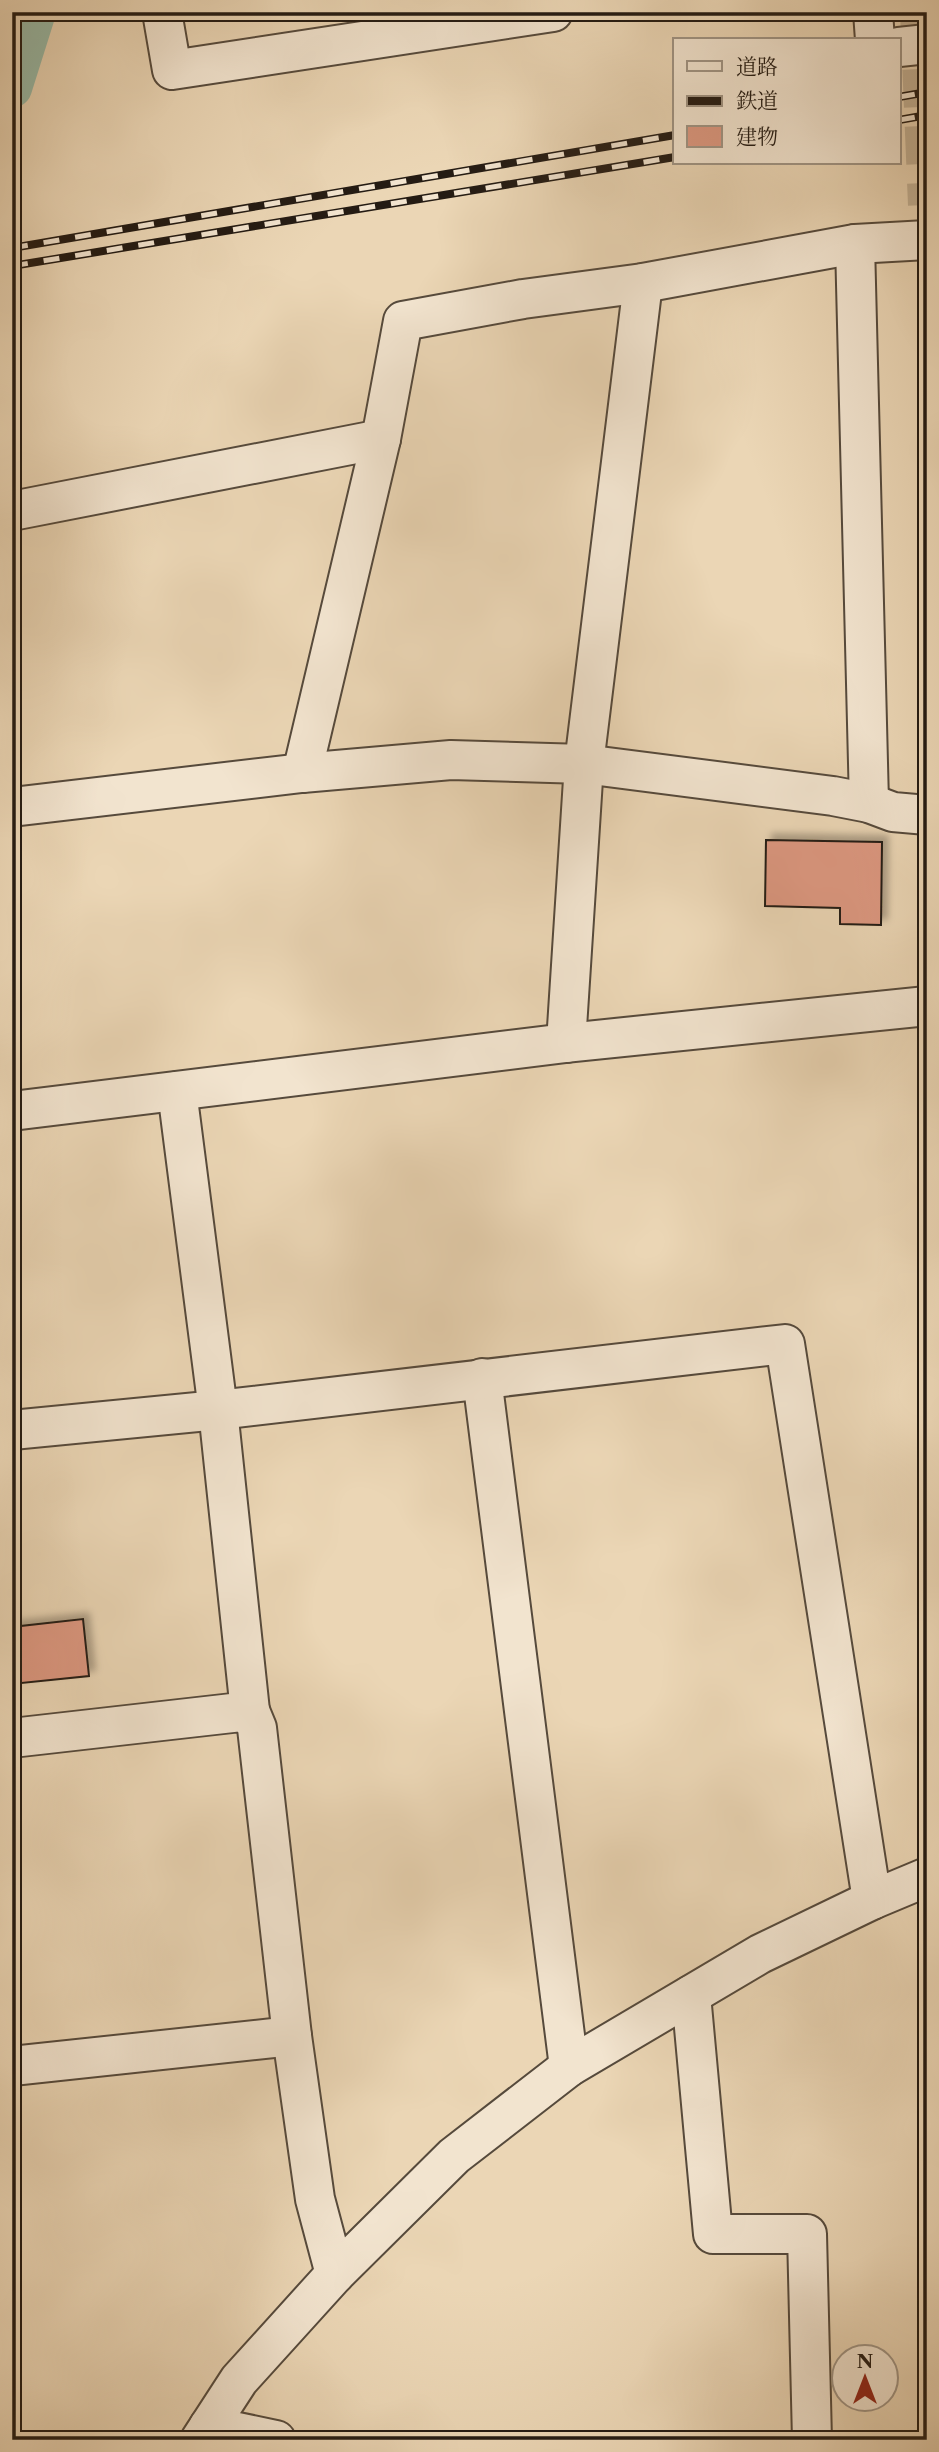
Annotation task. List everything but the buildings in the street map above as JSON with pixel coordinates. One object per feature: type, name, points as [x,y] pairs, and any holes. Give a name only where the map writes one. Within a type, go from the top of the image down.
[{"type":"street","points":[[162,12],[172,70],[532,14]]},
{"type":"street","points":[[873,12],[875,38]]},
{"type":"street","points":[[900,47],[927,44]]},
{"type":"street","points":[[302,773],[381,439],[403,321],[855,244],[927,240]]},
{"type":"street","points":[[855,244],[869,803]]},
{"type":"street","points":[[566,1044],[584,764],[643,282]]},
{"type":"street","points":[[12,511],[381,439]]},
{"type":"street","points":[[12,807],[302,773],[451,760],[584,764],[833,796],[869,803],[893,812],[927,815]]},
{"type":"street","points":[[12,1111],[566,1044],[927,1006]]},
{"type":"street","points":[[177,1091],[218,1410],[250,1711],[257,1728],[292,2036],[315,2199],[335,2274]]},
{"type":"street","points":[[12,1430],[218,1410],[785,1344],[872,1900]]},
{"type":"street","points":[[482,1378],[569,2067]]},
{"type":"street","points":[[12,1738],[250,1711]]},
{"type":"street","points":[[276,2440],[205,2433],[239,2380],[335,2274],[454,2156],[569,2067],[760,1954],[872,1900],[927,1877]]},
{"type":"street","points":[[691,1995],[713,2234],[807,2234],[812,2440]]},
{"type":"street","points":[[12,2066],[292,2036]]},
{"type":"waterway","points":[[12,88],[36,12]]},
{"type":"tunnel","points":[[919,12],[927,205]]},
{"type":"railway","points":[[900,97],[927,92]]},
{"type":"railway","points":[[900,120],[927,115]]},
{"type":"railway","points":[[12,248],[673,135]]},
{"type":"railway","points":[[12,266],[673,157]]}]
